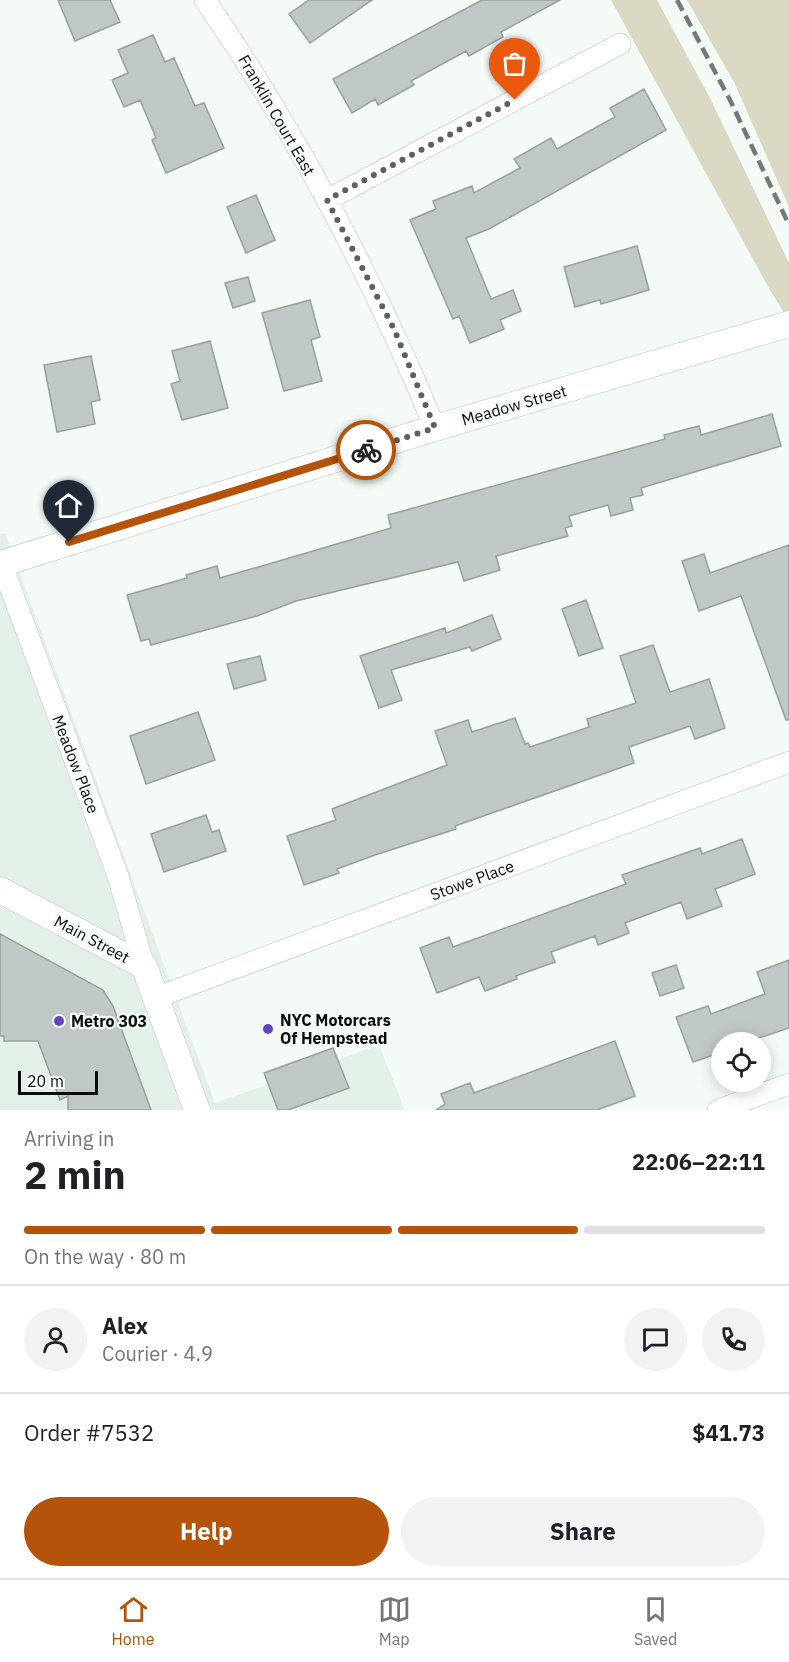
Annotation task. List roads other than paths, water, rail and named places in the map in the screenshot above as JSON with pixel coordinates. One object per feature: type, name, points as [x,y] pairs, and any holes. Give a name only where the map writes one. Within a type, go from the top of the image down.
[{"type":"street","name":"Franklin Court East","points":[[205,0],[256,74],[327,200],[394,329],[435,428]]},
{"type":"street","points":[[327,200],[620,44]]},
{"type":"street","name":"Meadow Street","points":[[0,563],[435,428],[789,324]]},
{"type":"street","name":"Meadow Place","points":[[0,563],[118,876],[144,966]]},
{"type":"street","name":"Stowe Place","points":[[155,998],[789,762]]},
{"type":"street","name":"Main Street","points":[[0,891],[144,966],[197,1110]]},
{"type":"street","points":[[718,1110],[789,1084]]},
{"type":"railway","points":[[677,0],[731,102],[789,225]]},
{"type":"place","name":"Metro 303","points":[[59,1021]]},
{"type":"place","name":"NYC Motorcars Of Hempstead","points":[[268,1029]]}]
